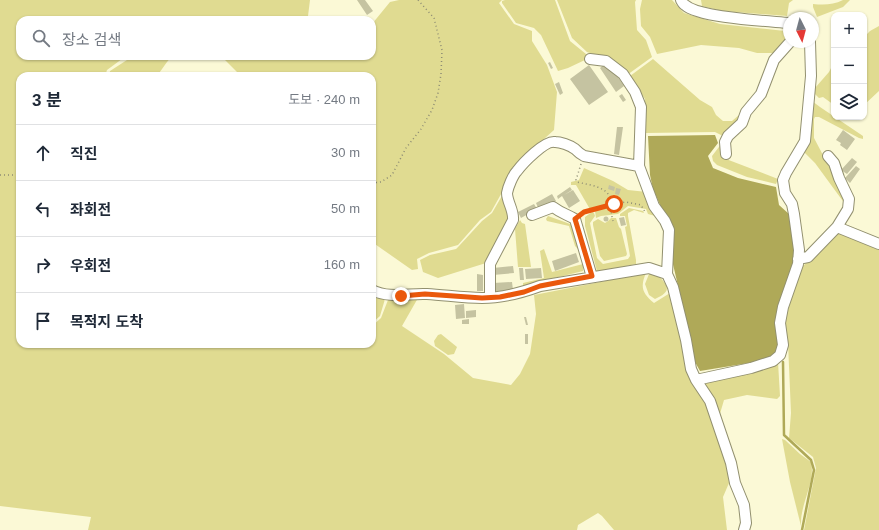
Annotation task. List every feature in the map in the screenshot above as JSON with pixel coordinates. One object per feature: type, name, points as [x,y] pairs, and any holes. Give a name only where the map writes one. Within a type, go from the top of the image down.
[{"type":"street","points":[[681,0],[685,5],[697,11],[783,22]]},
{"type":"street","points":[[726,154],[725,142],[728,136],[742,123],[746,112],[762,94],[774,60],[785,48]]},
{"type":"street","points":[[696,380],[751,368],[773,361],[780,355],[784,345],[780,323],[798,259],[799,250],[792,204],[784,193],[783,180],[805,140],[811,76],[810,48]]},
{"type":"street","points":[[590,59],[606,61],[623,74],[635,92],[641,107],[639,166],[654,206],[665,221],[669,230],[667,274],[672,286],[686,340],[691,369],[696,380],[710,401],[731,463],[735,483],[744,505],[746,523],[744,530]]},
{"type":"street","points":[[490,298],[490,264],[513,220],[514,214],[507,194],[516,172],[530,156],[549,142],[554,141],[574,148],[579,154],[584,156],[639,166]]},
{"type":"street","points":[[798,259],[808,257],[837,227],[848,209],[849,199],[834,164],[828,156]]},
{"type":"street","points":[[532,215],[553,207],[561,213],[567,214],[575,219],[592,276]]},
{"type":"street","points":[[837,227],[879,244]]},
{"type":"street","points":[[376,292],[380,294],[401,296],[425,294],[490,298],[524,292],[540,286],[592,276],[649,268],[667,274]]},
{"type":"path","points":[[376,183],[381,182],[392,175],[406,148],[421,129],[432,110],[438,93],[441,74],[442,50],[434,18],[418,0]]},
{"type":"path","points":[[584,156],[576,180],[577,182],[599,187],[607,192],[611,202],[610,205],[614,221]]},
{"type":"path","points":[[0,175],[16,175]]},
{"type":"path","points":[[575,219],[584,212],[626,202],[641,205],[645,212]]},
{"type":"shaded area","points":[[0,0],[310,0],[308,16],[16,16],[16,60],[121,60],[106,72],[16,72],[16,348],[376,348],[376,322],[381,318],[388,300],[418,298],[402,326],[444,354],[473,378],[511,385],[520,374],[530,354],[536,314],[534,295],[646,273],[643,282],[643,290],[654,303],[670,293],[689,371],[709,402],[727,464],[729,483],[723,497],[727,530],[614,530],[598,513],[578,525],[577,530],[88,530],[91,517],[0,506]]},
{"type":"shaded area","points":[[399,0],[502,0],[499,3],[514,24],[532,31],[532,41],[547,65],[557,92],[554,130],[535,147],[515,169],[491,212],[480,220],[458,245],[429,253],[417,259],[418,269],[412,270],[376,245],[376,72],[237,72],[225,60],[376,60],[376,19],[390,2]]},
{"type":"shaded area","points":[[555,0],[570,41],[586,54],[587,59],[558,71],[541,35],[534,28],[516,23],[502,3],[502,1]]},
{"type":"shaded area","points":[[557,0],[636,0],[637,30],[646,40],[652,57],[627,75],[611,60],[587,52],[572,38]]},
{"type":"shaded area","points":[[642,0],[672,0],[684,13],[720,24],[783,31],[783,43],[775,53],[757,53],[739,48],[701,45],[657,54],[650,37],[641,26],[640,9]]},
{"type":"shaded area","points":[[701,0],[793,0],[789,3],[788,12],[783,12],[783,16],[722,11],[702,6]]},
{"type":"shaded area","points":[[843,0],[850,0],[843,7],[819,16],[819,12],[815,12],[813,7],[813,4],[836,3]]},
{"type":"shaded area","points":[[879,26],[879,91],[867,102],[867,34]]},
{"type":"shaded area","points":[[653,59],[700,100],[712,107],[716,115],[723,121],[732,121],[739,115],[737,121],[723,136],[715,132],[646,133],[645,99],[630,76]]},
{"type":"shaded area","points":[[127,60],[169,60],[160,72],[110,71]]},
{"type":"shaded area","points":[[831,68],[831,103],[823,97],[819,98],[814,93],[815,88]]},
{"type":"shaded area","points":[[812,101],[831,114],[831,120],[839,120],[863,136],[863,139],[859,138],[819,117],[815,117],[814,119],[814,138],[845,197],[845,204],[815,163],[803,151]]},
{"type":"shaded area","points":[[715,135],[718,143],[708,156],[713,168],[738,178],[776,187],[779,205],[789,214],[793,229],[794,262],[790,276],[784,288],[775,322],[779,343],[778,350],[772,357],[749,363],[700,371],[695,362],[690,340],[672,260],[665,216],[653,189],[650,175],[648,136]]},
{"type":"shaded area","points":[[722,143],[726,159],[778,179],[776,184],[747,177],[717,165],[713,161],[712,156]]},
{"type":"shaded area","points":[[584,168],[613,181],[628,190],[647,192],[659,217],[648,214],[646,209],[628,206],[618,214],[596,218],[595,211],[591,211],[576,185],[571,185],[571,182],[579,180]]},
{"type":"shaded area","points":[[503,194],[511,214],[486,263],[438,278],[423,272],[420,260],[430,255],[456,249],[482,221],[492,213]]},
{"type":"shaded area","points":[[629,208],[643,211],[644,213],[634,210],[628,213],[636,264],[597,271],[585,226],[585,217],[592,212],[594,213],[595,216],[590,223],[597,258],[603,264],[628,259],[630,256],[625,227],[627,226],[625,216],[620,216],[620,214]]},
{"type":"shaded area","points":[[548,216],[573,225],[580,251],[575,246],[569,226],[547,221],[546,219]]},
{"type":"shaded area","points":[[611,218],[616,218],[621,229],[627,254],[626,256],[604,261],[600,256],[593,222],[598,219],[605,223]]},
{"type":"shaded area","points":[[520,220],[525,224],[531,267],[518,267],[515,229]]},
{"type":"shaded area","points":[[837,232],[879,250],[879,530],[804,530],[816,468],[813,457],[789,438],[791,413],[788,343],[784,323],[801,268]]},
{"type":"shaded area","points":[[544,249],[552,272],[583,264],[583,271],[523,286],[523,283],[544,278],[540,251]]},
{"type":"shaded area","points":[[649,274],[657,274],[667,288],[661,296],[655,299],[649,295],[645,284]]},
{"type":"shaded area","points":[[376,296],[385,299],[380,316],[376,320]]},
{"type":"shaded area","points":[[441,334],[457,347],[454,354],[448,355],[435,346],[434,341],[438,335]]},
{"type":"shaded area","points":[[778,362],[780,396],[777,399],[747,395],[724,400],[719,417],[707,388],[706,384],[709,380]]},
{"type":"shaded area","points":[[782,439],[811,462],[812,474],[803,507],[801,526],[790,482]]},
{"type":"building","points":[[357,0],[365,0],[373,11],[367,15]]},
{"type":"building","points":[[550,62],[553,68],[551,69],[548,63]]},
{"type":"building","points":[[606,63],[624,86],[616,92],[600,68]]},
{"type":"building","points":[[589,65],[608,92],[589,105],[570,79]]},
{"type":"building","points":[[559,82],[563,93],[560,95],[555,84]]},
{"type":"building","points":[[622,94],[626,100],[623,102],[619,96]]},
{"type":"building","points":[[617,127],[623,127],[619,155],[614,154]]},
{"type":"building","points":[[843,130],[855,139],[847,150],[836,140]]},
{"type":"building","points":[[852,158],[857,162],[847,174],[841,170]]},
{"type":"building","points":[[856,166],[860,169],[850,183],[845,178]]},
{"type":"building","points":[[609,185],[615,187],[614,191],[608,189]]},
{"type":"building","points":[[570,187],[572,190],[564,195],[573,190],[580,201],[569,208],[562,196],[558,199],[557,196]]},
{"type":"building","points":[[616,188],[621,189],[619,195],[615,194]]},
{"type":"building","points":[[552,194],[556,201],[539,210],[536,203]]},
{"type":"building","points":[[534,204],[537,209],[521,218],[518,212]]},
{"type":"building","points":[[604,217],[608,217],[608,221],[604,221]]},
{"type":"building","points":[[624,217],[626,225],[621,226],[619,218]]},
{"type":"building","points":[[576,253],[579,262],[555,271],[552,261]]},
{"type":"building","points":[[513,266],[514,273],[493,275],[493,268]]},
{"type":"building","points":[[519,268],[523,268],[524,280],[520,280]]},
{"type":"building","points":[[541,268],[542,278],[526,279],[525,269]]},
{"type":"building","points":[[477,274],[483,275],[483,291],[477,291]]},
{"type":"building","points":[[512,282],[513,290],[494,292],[493,283]]},
{"type":"building","points":[[464,304],[465,318],[456,319],[455,305]]},
{"type":"building","points":[[476,310],[476,317],[466,318],[466,311]]},
{"type":"building","points":[[524,317],[526,317],[528,325],[526,325]]},
{"type":"building","points":[[469,319],[469,324],[462,324],[462,320]]},
{"type":"building","points":[[525,334],[528,334],[528,344],[525,344]]},
{"type":"waterway","points":[[783,362],[784,435],[811,460],[814,470],[802,530]]},
{"type":"route","points":[[401,296],[425,294],[482,298],[500,297],[524,292],[540,286],[592,276],[575,219],[584,212],[614,204]]}]
